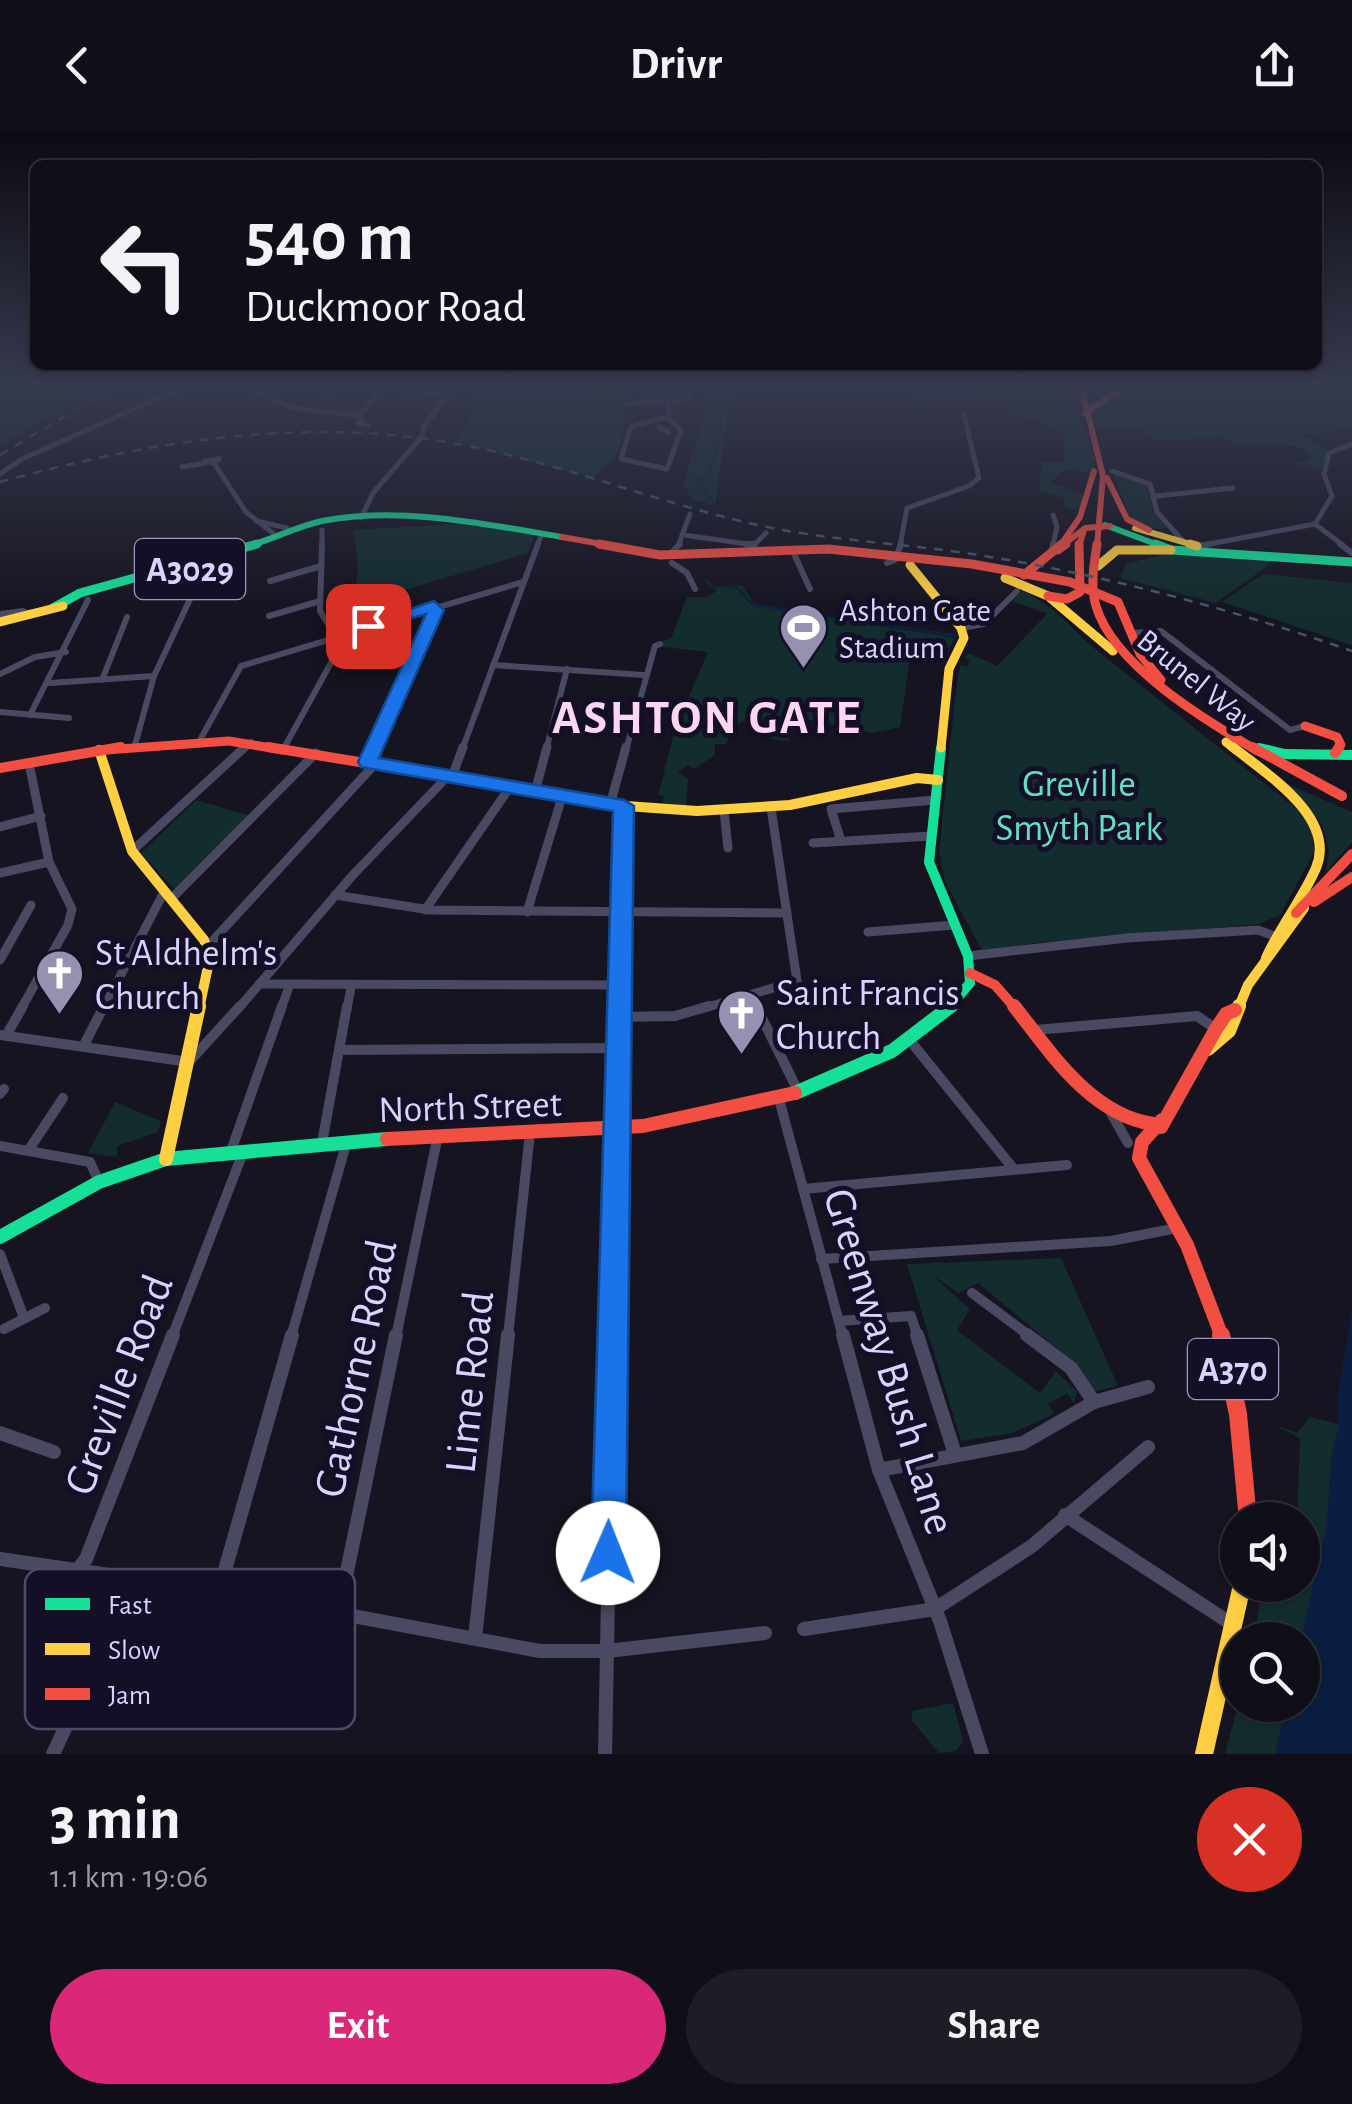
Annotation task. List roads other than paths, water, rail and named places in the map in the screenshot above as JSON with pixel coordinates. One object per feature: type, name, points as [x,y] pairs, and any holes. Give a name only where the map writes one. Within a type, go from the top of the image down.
[{"type":"main road","name":"Brunel Way","points":[[1099,462],[1088,594],[1089,612],[1099,632],[1120,656],[1273,774],[1349,802]]},
{"type":"main road","points":[[1099,462],[1127,519],[1177,544],[1352,562]]},
{"type":"main road","points":[[1039,566],[1073,528],[1094,492]]},
{"type":"main road","name":"A3029","points":[[84,598],[177,573],[290,533],[356,520],[477,522],[670,559],[892,556],[1039,566],[1044,593]]},
{"type":"main road","name":"A3029","points":[[0,622],[257,544],[274,534],[322,530],[356,520]]},
{"type":"main road","points":[[1160,533],[1096,530],[1079,540],[1090,566],[1116,550],[1177,544],[1221,550]]},
{"type":"main road","points":[[1039,566],[1096,530]]},
{"type":"main road","name":"A3029","points":[[892,556],[910,565],[1044,593],[1120,656]]},
{"type":"main road","name":"A3029","points":[[892,556],[1014,570],[1090,587],[1118,602],[1140,654],[1161,680]]},
{"type":"main road","points":[[910,565],[961,628],[964,641],[949,669],[930,867],[968,956],[970,973],[996,984],[1011,1008],[1036,1030],[1111,1114],[1136,1125],[1158,1122],[1208,1049],[1226,1014],[1235,1010],[1319,861],[1322,842],[1318,827],[1288,794],[1223,739]]},
{"type":"main road","points":[[924,580],[924,574],[934,568]]},
{"type":"main road","name":"A3029","points":[[1011,588],[1076,621]]},
{"type":"main road","points":[[1044,593],[1073,598],[1088,594]]},
{"type":"main road","name":"Brunel Way","points":[[1088,594],[1112,641],[1272,764],[1349,802]]},
{"type":"main road","name":"A3029","points":[[1217,724],[1264,750],[1352,756]]},
{"type":"main road","points":[[1305,726],[1335,735],[1341,744],[1335,753]]},
{"type":"main road","points":[[0,768],[135,745],[200,740],[251,742],[610,805],[724,811],[771,808],[917,778],[938,780]]},
{"type":"main road","points":[[100,750],[132,851],[208,947],[204,991],[166,1159]]},
{"type":"main road","name":"A3029","points":[[1349,802],[1317,779],[1311,764],[1325,755],[1352,756]]},
{"type":"main road","points":[[1266,958],[1299,921],[1304,907],[1352,854]]},
{"type":"main road","points":[[1285,920],[1324,899],[1350,878]]},
{"type":"main road","name":"North Street","points":[[0,1237],[99,1182],[166,1159],[438,1134],[618,1129],[711,1115],[778,1099],[862,1069],[912,1042],[960,1001],[970,973]]},
{"type":"main road","points":[[1208,1049],[1219,1045],[1236,1020],[1235,1010]]},
{"type":"main road","name":"A370","points":[[1158,1122],[1145,1167],[1208,1284],[1228,1348],[1241,1408],[1247,1502]]},
{"type":"main road","points":[[1204,1754],[1220,1690]]},
{"type":"street","points":[[356,520],[397,461]]},
{"type":"street","points":[[626,461],[657,470],[668,468],[669,461]]},
{"type":"street","points":[[892,556],[906,508],[969,486],[979,478],[975,461]]},
{"type":"street","points":[[1315,524],[1332,496],[1324,474],[1327,461]]},
{"type":"street","points":[[182,467],[214,464],[250,519],[274,534]]},
{"type":"street","points":[[1094,492],[1144,480],[1156,496],[1160,533],[1177,544]]},
{"type":"street","points":[[1156,496],[1233,488]]},
{"type":"street","points":[[356,520],[365,504]]},
{"type":"street","points":[[690,514],[684,534],[695,588]]},
{"type":"street","points":[[1039,566],[1057,526],[1053,515]]},
{"type":"street","points":[[250,519],[290,533]]},
{"type":"street","points":[[1199,546],[1315,524],[1352,552]]},
{"type":"street","points":[[284,748],[343,641],[320,612],[322,530]]},
{"type":"street","points":[[29,763],[49,862],[72,909],[68,925],[3,1035],[189,1062],[335,895],[450,777],[523,582],[537,532]]},
{"type":"street","points":[[684,534],[719,543],[754,545],[766,533]]},
{"type":"street","points":[[790,555],[810,589]]},
{"type":"street","points":[[670,559],[686,558]]},
{"type":"street","points":[[270,581],[321,566]]},
{"type":"street","points":[[135,745],[154,676],[190,597],[188,584],[177,573]]},
{"type":"street","points":[[200,740],[238,667],[338,634],[523,582]]},
{"type":"street","points":[[961,628],[984,624],[1011,588]]},
{"type":"street","points":[[30,715],[66,652],[84,598]]},
{"type":"street","points":[[269,616],[320,602]]},
{"type":"street","points":[[208,947],[371,763],[436,612],[434,606]]},
{"type":"street","points":[[0,614],[23,611],[30,615]]},
{"type":"street","points":[[102,680],[127,617]]},
{"type":"street","points":[[1132,633],[1161,631],[1290,730],[1305,726]]},
{"type":"street","points":[[610,805],[644,675],[655,646],[660,644]]},
{"type":"street","points":[[0,674],[35,657],[66,652]]},
{"type":"street","points":[[493,665],[644,675]]},
{"type":"street","points":[[534,792],[567,669]]},
{"type":"street","points":[[50,683],[154,676]]},
{"type":"street","points":[[0,712],[68,718]]},
{"type":"street","points":[[132,851],[251,742]]},
{"type":"street","points":[[84,1046],[168,895],[316,753]]},
{"type":"street","points":[[425,910],[510,787]]},
{"type":"street","points":[[527,912],[562,797]]},
{"type":"street","points":[[841,840],[831,809],[935,800]]},
{"type":"street","points":[[606,1754],[624,806]]},
{"type":"street","points":[[620,1016],[671,1017],[796,982],[771,808]]},
{"type":"street","points":[[724,811],[728,848]]},
{"type":"street","points":[[0,827],[40,816]]},
{"type":"street","points":[[813,843],[930,836]]},
{"type":"street","points":[[0,873],[49,862]]},
{"type":"street","points":[[335,895],[374,907],[425,910],[622,916],[787,913]]},
{"type":"street","points":[[0,960],[31,905]]},
{"type":"street","points":[[868,932],[954,924]]},
{"type":"street","points":[[968,956],[1127,938],[1258,930],[1274,936]]},
{"type":"street","points":[[259,984],[289,988],[621,984]]},
{"type":"street","points":[[322,1143],[350,986]]},
{"type":"street","name":"Greville Road","points":[[78,1569],[100,1523],[238,1150],[289,988]]},
{"type":"street","points":[[750,995],[799,1092]]},
{"type":"street","points":[[1036,1030],[1210,1015]]},
{"type":"street","points":[[1197,1016],[1216,1029]]},
{"type":"street","points":[[912,1042],[1012,1167]]},
{"type":"street","points":[[339,1050],[619,1048]]},
{"type":"street","points":[[28,1151],[63,1098]]},
{"type":"street","name":"Greenway Bush Lane","points":[[778,1099],[879,1470],[935,1610],[982,1754]]},
{"type":"street","points":[[1111,1114],[1128,1143]]},
{"type":"street","name":"Lime Road","points":[[475,1638],[530,1133]]},
{"type":"street","name":"Gathorne Road","points":[[348,1569],[438,1134]]},
{"type":"street","points":[[225,1569],[347,1141]]},
{"type":"street","points":[[0,1146],[90,1162],[99,1182]]},
{"type":"street","points":[[803,1188],[1067,1164]]},
{"type":"street","points":[[821,1259],[1112,1241],[1180,1228]]},
{"type":"street","points":[[0,1254],[24,1318]]},
{"type":"street","points":[[972,1293],[1070,1368],[1094,1402]]},
{"type":"street","points":[[4,1329],[45,1308]]},
{"type":"street","points":[[839,1322],[911,1316],[955,1454]]},
{"type":"street","points":[[879,1470],[1028,1441],[1094,1402],[1148,1387]]},
{"type":"street","points":[[0,1433],[54,1452]]},
{"type":"street","points":[[804,1629],[935,1610],[1032,1546],[1148,1446]]},
{"type":"street","points":[[1065,1515],[1228,1622]]},
{"type":"street","points":[[0,1559],[78,1569]]},
{"type":"street","points":[[355,1618],[540,1651],[607,1651],[765,1633]]},
{"type":"street","points":[[53,1754],[65,1729]]},
{"type":"water","points":[[1352,1310],[1352,1754],[1275,1754],[1282,1722],[1320,1722],[1320,1622],[1305,1622],[1309,1602],[1320,1602],[1320,1554],[1327,1523],[1331,1458],[1339,1425],[1337,1403]]},
{"type":"waterway","points":[[713,461],[709,472],[698,481],[713,502]]},
{"type":"waterway","points":[[932,461],[937,470]]},
{"type":"waterway","points":[[711,586],[736,587],[752,604],[955,637]]},
{"type":"railway","points":[[0,482],[87,461]]},
{"type":"railway","points":[[531,461],[777,529],[972,554],[1116,582],[1352,651]]},
{"type":"place","name":"Ashton Gate Stadium","points":[[804,670]]},
{"type":"place","name":"St Aldhelm's Church","points":[[60,1016]]},
{"type":"place","name":"Saint Francis Church","points":[[741,1056]]},
{"type":"district","name":"ASHTON GATE","points":[[707,716]]},
{"type":"park label","name":"Greville Smyth Park","points":[[1079,804]]}]
